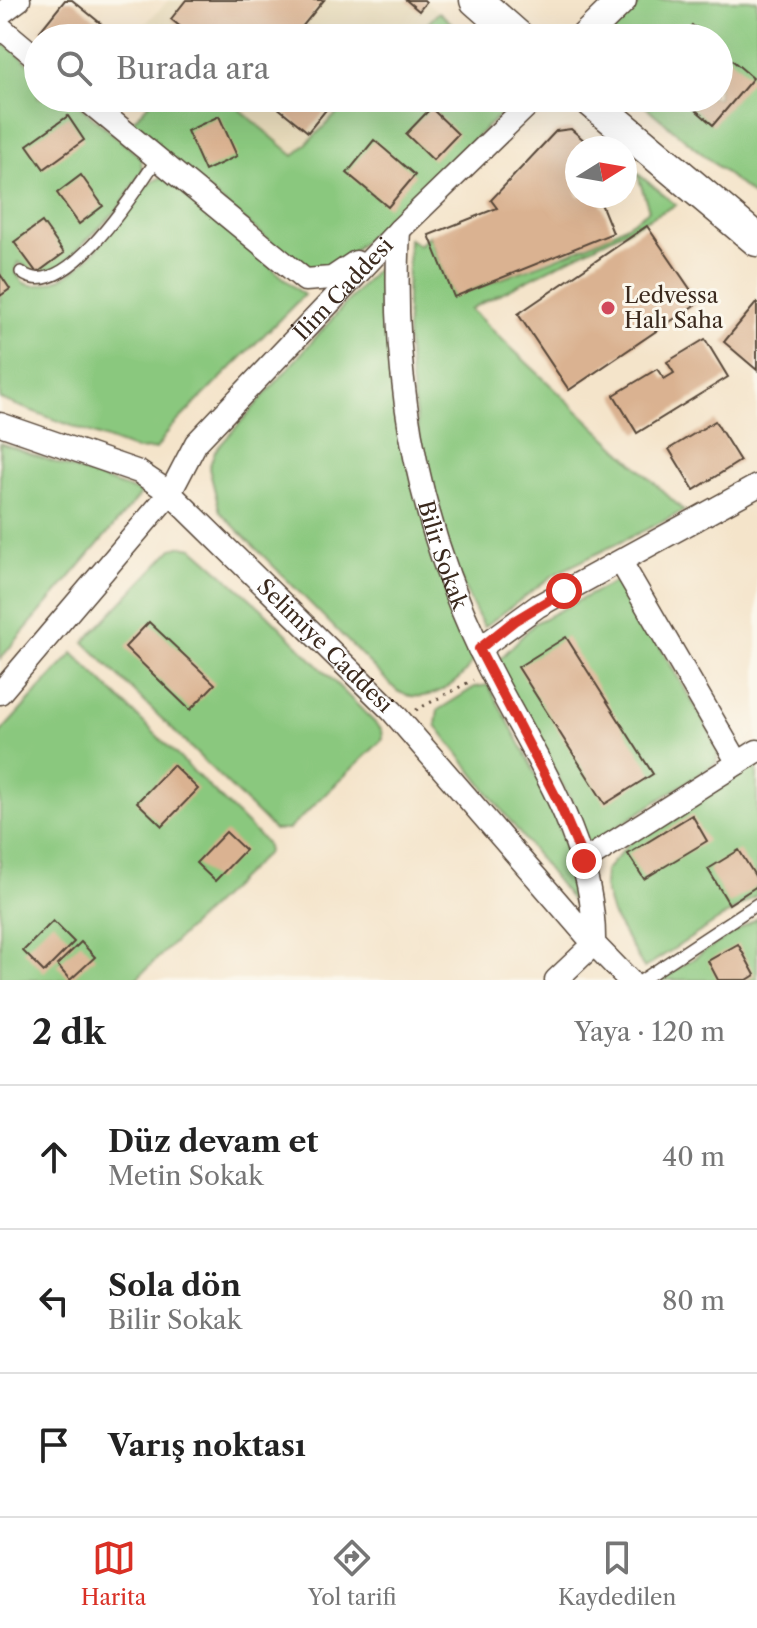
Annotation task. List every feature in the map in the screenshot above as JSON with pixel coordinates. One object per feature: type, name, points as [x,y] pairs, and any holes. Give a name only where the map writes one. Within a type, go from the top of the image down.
[{"type":"main road","points":[[476,0],[503,24]]},
{"type":"main road","points":[[605,112],[757,240]]},
{"type":"street","points":[[0,14],[19,0]]},
{"type":"street","points":[[597,24],[622,0]]},
{"type":"street","points":[[0,27],[24,47]]},
{"type":"street","points":[[101,112],[305,280],[332,278],[399,230]]},
{"type":"street","name":"İlim Caddesi","points":[[0,693],[170,493],[196,443],[399,230],[521,112]]},
{"type":"street","name":"Bilir Sokak","points":[[399,230],[398,335],[410,434],[440,556],[484,659],[559,803],[584,861],[594,905],[594,944]]},
{"type":"street","name":"Selimiye Caddesi","points":[[0,424],[139,472],[170,493],[392,711],[594,944]]},
{"type":"street","points":[[484,659],[538,606],[757,486]]},
{"type":"street","points":[[584,861],[748,757],[621,562]]},
{"type":"street","points":[[556,980],[594,944],[629,980]]},
{"type":"lane","points":[[21,272],[30,279],[44,280],[60,273],[78,259],[120,213],[157,159]]},
{"type":"lane","points":[[642,980],[757,904]]},
{"type":"path","points":[[392,711],[413,711],[434,703],[484,659]]},
{"type":"shaded area","points":[[169,0],[424,0],[439,12],[427,24],[145,24]]},
{"type":"shaded area","points":[[242,112],[339,112],[294,156]]},
{"type":"green space","points":[[643,0],[757,0],[757,199],[652,112],[733,112],[733,24],[620,24]]},
{"type":"green space","points":[[439,12],[453,24],[427,24]]},
{"type":"green space","points":[[0,39],[24,59],[24,112],[87,112],[141,158],[142,171],[118,209],[60,267],[37,273],[18,262],[15,270],[24,282],[38,285],[60,279],[79,266],[96,250],[137,197],[163,177],[304,295],[170,429],[156,449],[136,450],[0,399]]},
{"type":"green space","points":[[141,112],[242,112],[294,156],[339,112],[503,112],[336,267],[309,273],[129,125]]},
{"type":"green space","points":[[637,173],[676,205],[470,309],[684,511],[555,574],[484,627],[454,562],[423,458],[408,350],[409,239],[419,245],[429,235],[454,296],[605,237],[649,210]]},
{"type":"green space","points":[[387,257],[389,347],[475,657],[452,684],[420,696],[397,691],[220,512],[209,468],[215,451]]},
{"type":"green space","points":[[0,443],[142,493],[0,659]]},
{"type":"green space","points":[[181,546],[193,548],[261,608],[382,730],[383,739],[288,830],[274,830],[84,642],[172,549]]},
{"type":"green space","points":[[620,579],[709,730],[718,755],[716,763],[586,847],[571,800],[495,664],[535,623]]},
{"type":"green space","points":[[73,653],[266,843],[268,852],[135,980],[0,980],[0,733]]},
{"type":"green space","points":[[488,685],[547,798],[570,857],[586,919],[436,725],[438,710],[475,687]]},
{"type":"green space","points":[[757,760],[757,895],[644,968],[612,914],[604,887],[605,871],[630,842]]},
{"type":"green space","points":[[757,918],[757,980],[660,980]]},
{"type":"building","points":[[65,0],[72,0],[101,24],[46,24]]},
{"type":"building","points":[[186,0],[324,0],[304,24],[177,24],[171,19]]},
{"type":"building","points":[[406,0],[424,0],[426,2],[419,11]]},
{"type":"building","points":[[733,61],[753,78],[733,102]]},
{"type":"building","points":[[283,112],[324,112],[308,132]]},
{"type":"building","points":[[427,112],[435,112],[458,134],[433,160],[406,134]]},
{"type":"building","points":[[698,112],[724,112],[713,125]]},
{"type":"building","points":[[68,116],[84,140],[44,169],[27,145]]},
{"type":"building","points":[[219,116],[237,156],[205,171],[187,131]]},
{"type":"building","points":[[571,129],[579,136],[565,136],[565,208],[603,208],[613,233],[454,297],[429,235],[497,208],[491,200],[556,131]]},
{"type":"building","points":[[374,140],[415,175],[388,207],[347,173]]},
{"type":"building","points":[[81,175],[103,206],[79,224],[57,193]]},
{"type":"building","points":[[42,222],[64,253],[37,273],[14,242]]},
{"type":"building","name":"Ledvessa Halı Saha","points":[[647,226],[699,302],[569,390],[518,314]]},
{"type":"building","points":[[0,274],[10,289],[0,296]]},
{"type":"building","points":[[757,302],[757,370],[724,342]]},
{"type":"building","points":[[705,339],[728,377],[637,433],[614,395],[657,369],[664,379],[674,373],[667,362]]},
{"type":"building","points":[[715,421],[740,461],[694,490],[669,449]]},
{"type":"building","points":[[149,622],[215,684],[190,710],[125,647]]},
{"type":"building","points":[[566,637],[653,774],[605,804],[518,667]]},
{"type":"building","points":[[173,765],[198,789],[162,826],[137,802]]},
{"type":"building","points":[[692,815],[707,841],[644,879],[628,854]]},
{"type":"building","points":[[226,832],[245,850],[215,881],[196,863]]},
{"type":"building","points":[[739,850],[757,879],[757,886],[729,904],[708,869]]},
{"type":"building","points":[[53,921],[74,942],[44,972],[23,951]]},
{"type":"building","points":[[81,942],[95,957],[70,980],[57,965]]},
{"type":"building","points":[[738,944],[755,975],[747,980],[718,980],[708,961]]},
{"type":"place","name":"Ledvessa Halı Saha","points":[[608,308]]},
{"type":"route","points":[[564,591],[514,621],[479,649],[559,803],[584,861]]}]
